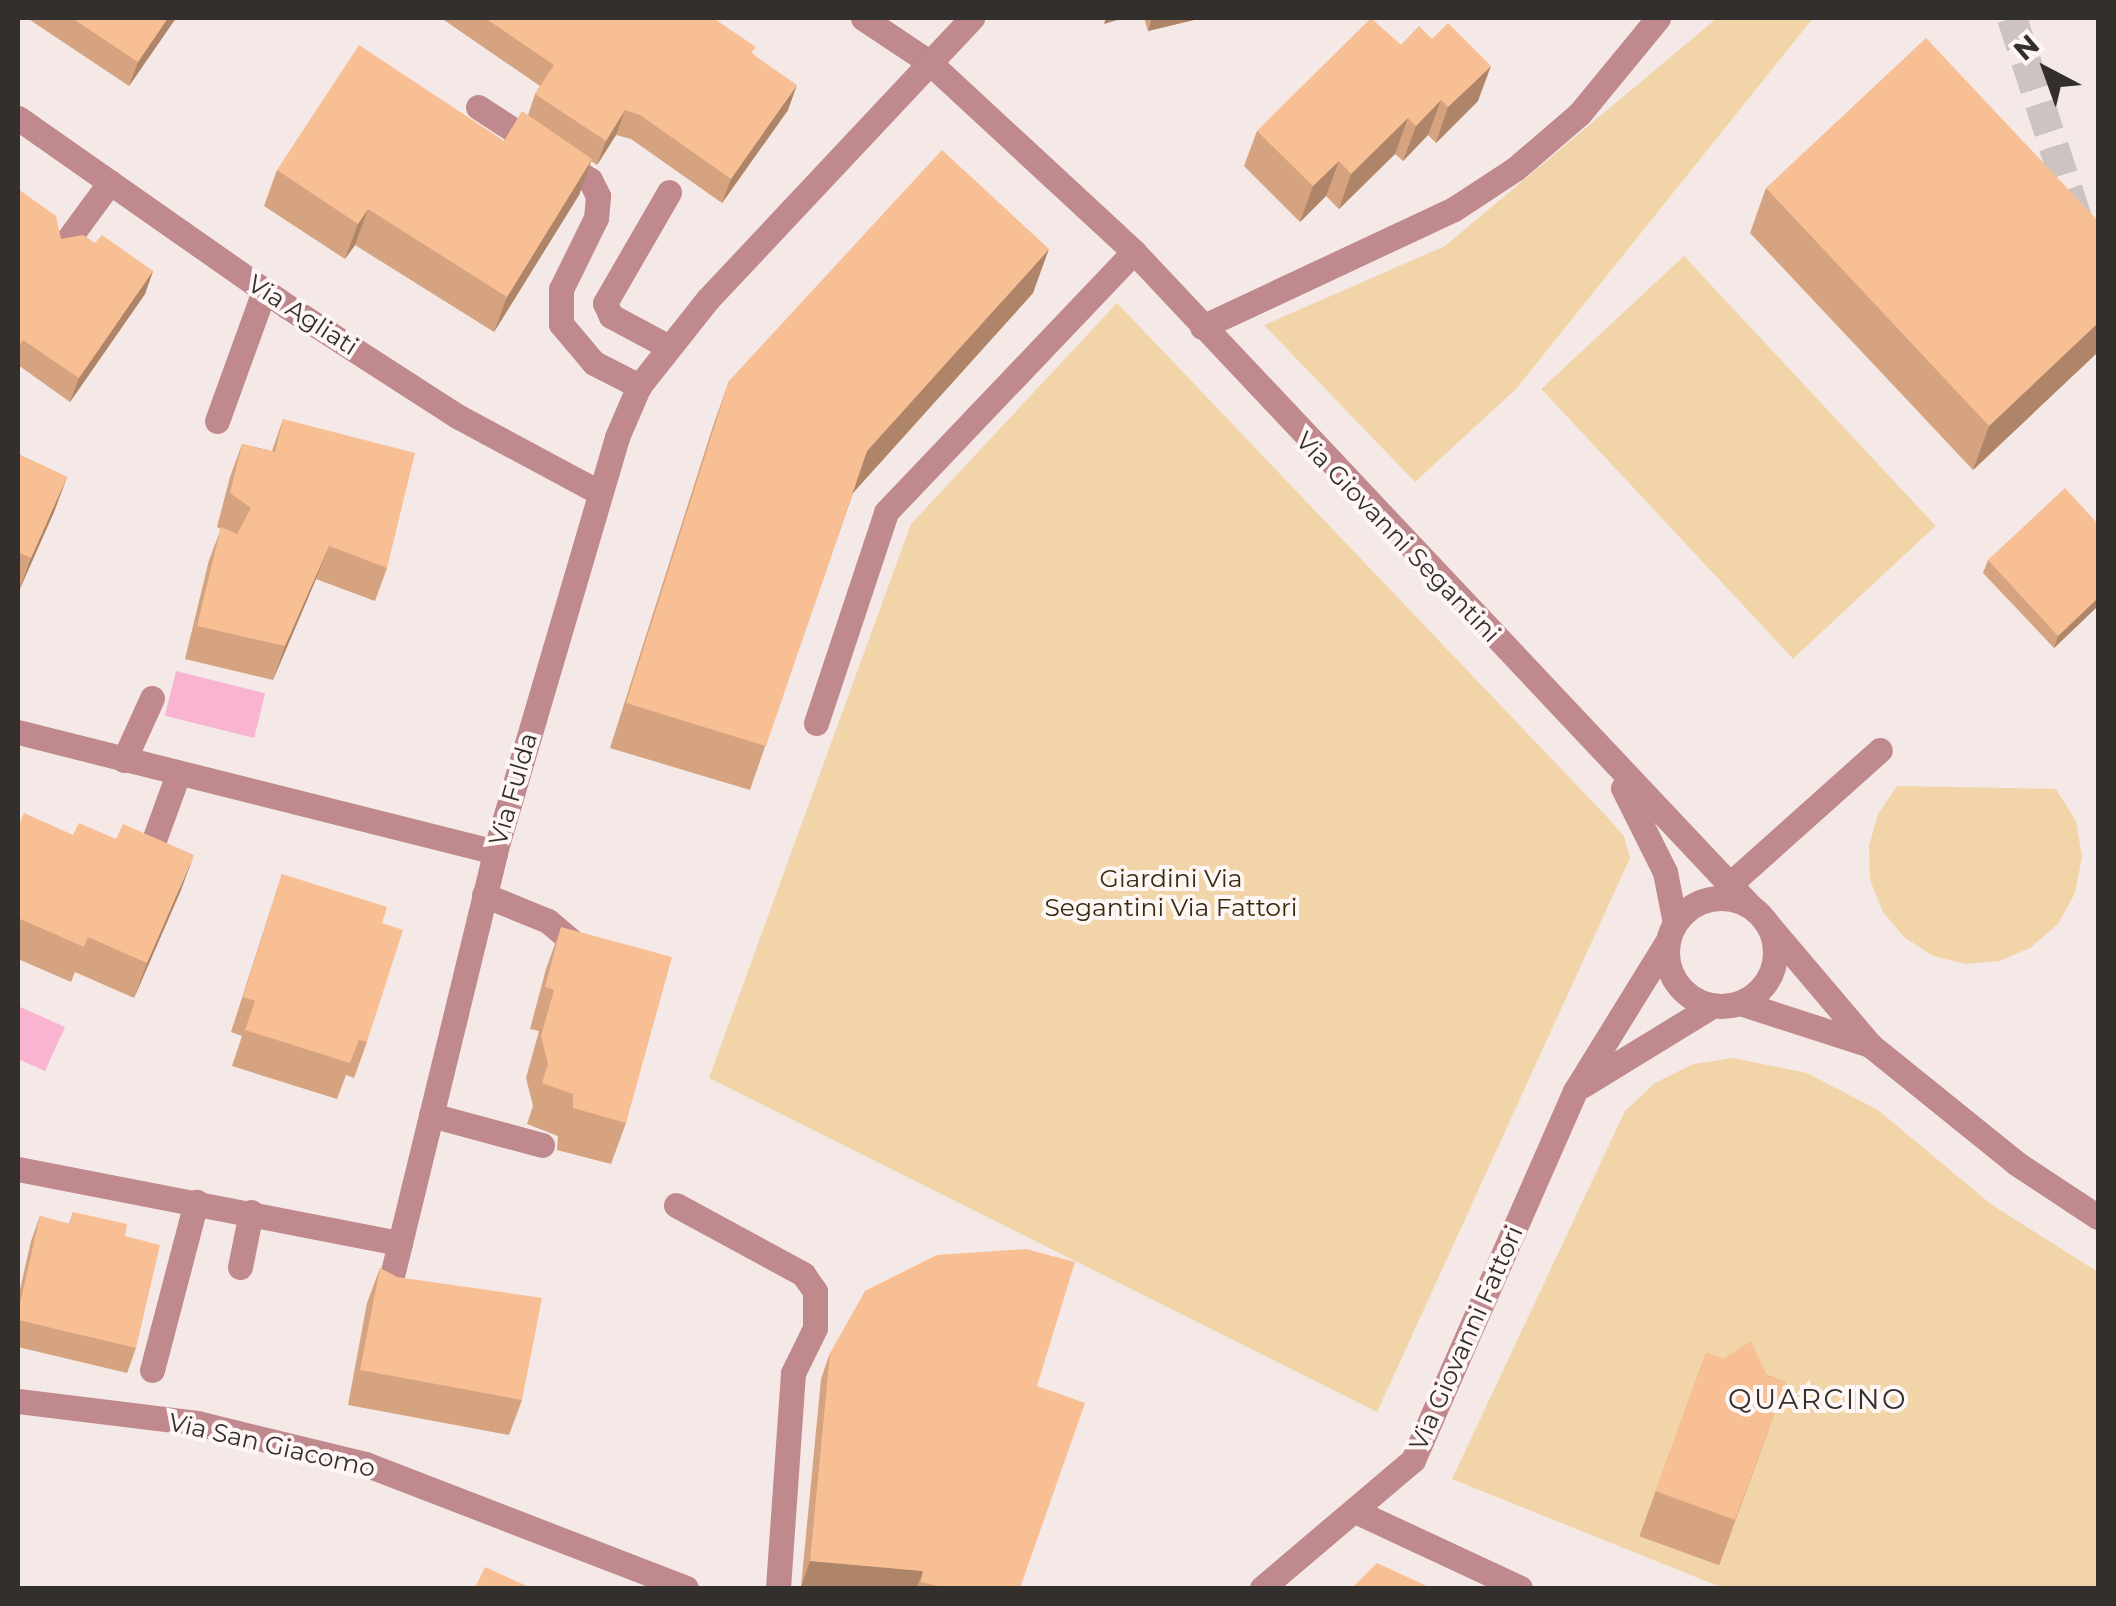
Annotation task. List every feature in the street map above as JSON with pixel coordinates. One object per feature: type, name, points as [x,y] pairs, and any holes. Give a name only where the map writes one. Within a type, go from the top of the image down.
[{"type":"street","name":"Via Giovanni Segantini","points":[[863,18],[929,62],[1134,252],[1757,913],[1870,1045],[2016,1163],[2098,1217]]},
{"type":"street","points":[[929,62],[972,18]]},
{"type":"street","points":[[1202,327],[1454,209],[1516,170],[1580,113],[1658,18]]},
{"type":"street","name":"Via Fulda","points":[[387,1296],[495,852],[600,493],[639,386],[667,346],[929,62]]},
{"type":"street","points":[[478,107],[590,180],[598,196],[596,218],[561,289],[561,324],[594,363],[639,386]]},
{"type":"street","name":"Via Agliati","points":[[18,120],[264,290],[459,417],[600,493]]},
{"type":"street","points":[[61,249],[110,182]]},
{"type":"street","points":[[667,346],[612,316],[605,303],[669,192]]},
{"type":"street","points":[[816,723],[886,512],[1134,252]]},
{"type":"street","points":[[217,421],[264,290]]},
{"type":"street","points":[[124,760],[152,698]]},
{"type":"street","points":[[18,732],[495,852]]},
{"type":"street","name":"Via Giovanni Segantini","points":[[1596,746],[1652,840],[1670,933]]},
{"type":"street","points":[[1730,884],[1880,750]]},
{"type":"street","points":[[146,862],[178,774]]},
{"type":"street","points":[[484,895],[548,921],[583,952]]},
{"type":"street","points":[[1575,1091],[1712,1006],[1740,1003],[1766,983],[1776,952],[1757,913],[1734,900],[1700,902],[1670,933],[1666,960],[1682,990],[1712,1006]]},
{"type":"street","name":"Via Giovanni Fattori","points":[[1262,1588],[1413,1460],[1575,1091],[1670,933]]},
{"type":"street","name":"Via Giovanni Segantini","points":[[1740,1003],[1870,1045]]},
{"type":"street","points":[[431,1115],[542,1145]]},
{"type":"street","points":[[18,1169],[400,1242]]},
{"type":"street","points":[[152,1370],[196,1202]]},
{"type":"street","points":[[676,1205],[802,1274],[815,1291],[815,1328],[793,1374],[778,1588]]},
{"type":"street","points":[[240,1267],[251,1212]]},
{"type":"street","name":"Via San Giacomo","points":[[18,1401],[197,1424],[366,1464],[686,1588]]},
{"type":"street","points":[[1356,1511],[1520,1588]]},
{"type":"green space","points":[[1717,18],[1813,18],[1516,389],[1415,482],[1264,325],[1445,246]]},
{"type":"green space","points":[[1684,256],[1936,526],[1793,659],[1541,389]]},
{"type":"green space","name":"Giardini Via Segantini Via Fattori","points":[[1117,303],[1608,818],[1624,836],[1630,858],[1377,1412],[709,1078],[911,524]]},
{"type":"green space","points":[[1897,786],[2056,789],[2076,821],[2082,857],[2075,893],[2058,924],[2030,948],[1999,961],[1966,964],[1933,956],[1904,937],[1883,912],[1870,880],[1869,846],[1878,814]]},
{"type":"green space","points":[[1733,1058],[1807,1073],[1878,1110],[1992,1205],[2098,1272],[2098,1588],[1723,1588],[1452,1479],[1625,1111],[1655,1083],[1693,1064]]},
{"type":"shaded area","points":[[176,671],[265,693],[254,738],[165,716]]},
{"type":"shaded area","points":[[18,1006],[65,1027],[45,1071],[18,1059]]},
{"type":"building","points":[[72,18],[168,18],[138,62]]},
{"type":"building","points":[[485,18],[713,18],[756,47],[751,53],[797,85],[731,179],[640,115],[625,110],[606,141],[535,94],[554,65]]},
{"type":"building","points":[[1371,18],[1401,45],[1419,26],[1432,39],[1448,23],[1491,66],[1448,107],[1441,100],[1416,126],[1408,118],[1351,174],[1339,161],[1313,186],[1257,131]]},
{"type":"building","points":[[1926,38],[2098,221],[2098,323],[1989,426],[1766,188]]},
{"type":"building","points":[[359,45],[504,141],[522,111],[592,159],[507,297],[368,209],[358,224],[277,170]]},
{"type":"building","points":[[942,150],[1049,249],[867,451],[766,746],[626,703],[729,381]]},
{"type":"building","points":[[18,189],[56,216],[61,239],[83,235],[95,243],[102,235],[153,271],[79,378],[23,340],[18,348]]},
{"type":"building","points":[[283,419],[415,453],[387,568],[329,546],[285,646],[197,626],[221,527],[237,534],[251,508],[230,493],[242,444],[275,452]]},
{"type":"building","points":[[18,454],[67,477],[31,558],[18,552]]},
{"type":"building","points":[[2065,488],[2098,524],[2098,598],[2058,636],[1988,560]]},
{"type":"building","points":[[24,813],[73,835],[79,823],[116,839],[123,824],[194,855],[147,963],[88,937],[84,947],[18,918],[18,827]]},
{"type":"building","points":[[282,874],[387,907],[382,923],[403,930],[367,1042],[359,1040],[350,1063],[245,1030],[255,1001],[243,997]]},
{"type":"building","points":[[561,927],[672,957],[626,1123],[573,1108],[573,1094],[542,1083],[548,1064],[541,1036],[554,990],[545,987]]},
{"type":"building","points":[[73,1212],[127,1224],[125,1236],[160,1245],[136,1348],[18,1320],[40,1216],[70,1224]]},
{"type":"building","points":[[1026,1249],[1075,1262],[1037,1386],[1085,1403],[1020,1588],[946,1588],[921,1582],[923,1571],[810,1561],[830,1353],[865,1291],[937,1255]]},
{"type":"building","points":[[380,1268],[397,1277],[542,1298],[522,1400],[360,1370]]},
{"type":"building","points":[[1751,1341],[1767,1376],[1786,1382],[1735,1520],[1655,1491],[1706,1353],[1723,1359]]},
{"type":"building","points":[[1377,1563],[1431,1588],[1352,1588]]},
{"type":"building","points":[[485,1567],[531,1588],[475,1588]]},
{"type":"tunnel","points":[[2012,18],[2082,233]]},
{"type":"district","name":"QUARCINO","points":[[1818,1399]]}]
